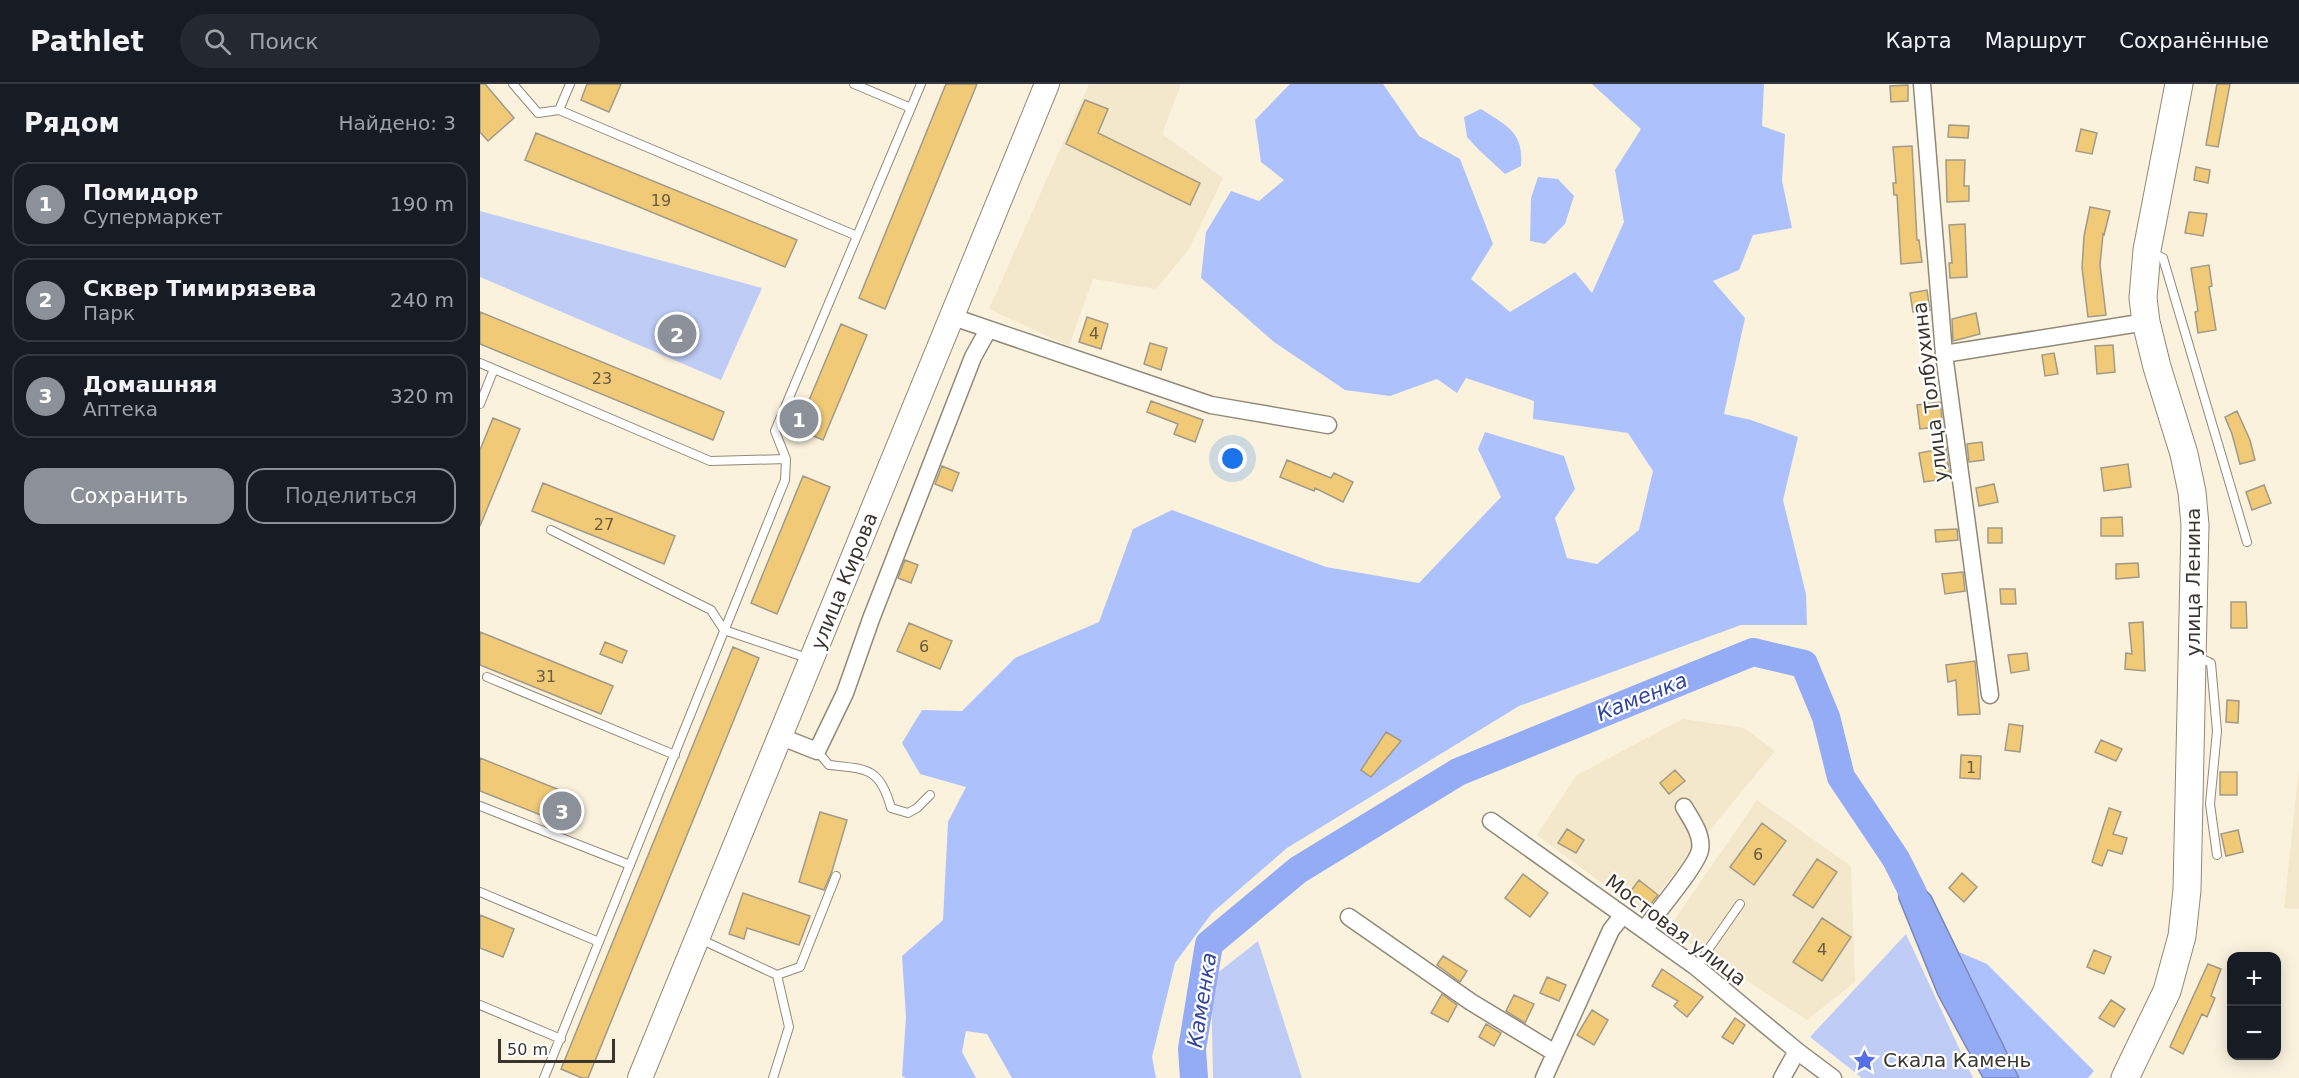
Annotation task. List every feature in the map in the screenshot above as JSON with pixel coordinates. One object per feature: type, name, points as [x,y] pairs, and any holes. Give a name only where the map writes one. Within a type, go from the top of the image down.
[{"type":"main road","name":"улица Ленина","points":[[2125,1078],[2167,991],[2182,936],[2187,890],[2196,556],[2192,492],[2184,454],[2157,367],[2146,322],[2143,298],[2147,250],[2179,84]]},
{"type":"street","name":"улица Кирова","points":[[639,1078],[1047,84]]},
{"type":"street","name":"улица Толбухина","points":[[1922,84],[1944,354],[1990,694]]},
{"type":"street","points":[[953,317],[1211,405],[1328,425]]},
{"type":"street","points":[[1944,354],[2146,322]]},
{"type":"street","points":[[779,736],[817,751],[845,693],[871,619],[973,357],[988,330]]},
{"type":"street","points":[[1644,930],[1694,863],[1701,849],[1697,828],[1684,807]]},
{"type":"street","name":"Мостовая улица","points":[[1491,821],[1696,967],[1833,1078]]},
{"type":"street","points":[[1544,1078],[1611,930],[1623,915]]},
{"type":"street","points":[[1349,917],[1471,1002],[1555,1053]]},
{"type":"street","points":[[1782,1078],[1797,1051]]},
{"type":"lane","points":[[513,84],[538,113],[559,110],[857,236]]},
{"type":"lane","points":[[559,110],[570,84]]},
{"type":"lane","points":[[854,84],[911,108]]},
{"type":"lane","points":[[544,1078],[785,480],[786,459],[776,431],[921,84]]},
{"type":"lane","points":[[2147,250],[2163,258],[2247,542]]},
{"type":"lane","points":[[480,363],[710,461],[786,459]]},
{"type":"lane","points":[[480,404],[494,369]]},
{"type":"lane","points":[[551,530],[711,610],[724,630],[811,659]]},
{"type":"lane","points":[[2193,655],[2211,663],[2217,731],[2210,804],[2217,855]]},
{"type":"lane","points":[[487,677],[675,755]]},
{"type":"lane","points":[[817,751],[829,765],[863,769],[879,778],[887,792],[891,808],[908,813],[917,808],[930,795]]},
{"type":"lane","points":[[480,806],[630,865]]},
{"type":"lane","points":[[697,937],[777,975],[800,967],[836,876]]},
{"type":"lane","points":[[480,892],[599,942]]},
{"type":"lane","points":[[1696,967],[1740,904]]},
{"type":"lane","points":[[772,1078],[789,1027],[777,975]]},
{"type":"lane","points":[[480,1005],[561,1039]]},
{"type":"shaded area","points":[[1089,84],[1181,84],[1162,134],[1223,178],[1189,249],[1156,289],[1093,279],[1069,346],[989,309]]},
{"type":"shaded area","points":[[1290,84],[1383,84],[1419,136],[1460,159],[1493,244],[1471,279],[1510,312],[1575,272],[1592,293],[1624,222],[1615,170],[1641,129],[1592,84],[1764,84],[1762,126],[1785,134],[1782,181],[1792,228],[1753,235],[1739,270],[1713,281],[1745,318],[1724,414],[1751,420],[1798,437],[1783,500],[1806,594],[1807,625],[1741,625],[1519,706],[1287,848],[1212,913],[1175,963],[1152,1057],[1156,1078],[1012,1078],[987,1034],[966,1031],[962,1052],[976,1078],[906,1078],[902,1076],[906,1017],[902,956],[943,920],[948,822],[966,787],[920,774],[902,743],[922,710],[962,711],[1015,658],[1099,622],[1133,529],[1172,510],[1326,567],[1419,583],[1501,497],[1478,449],[1485,432],[1564,456],[1575,489],[1555,518],[1567,558],[1597,564],[1639,530],[1653,471],[1628,433],[1533,419],[1534,401],[1466,378],[1457,393],[1437,379],[1390,396],[1345,390],[1274,342],[1201,278],[1206,232],[1231,191],[1259,201],[1284,180],[1261,162],[1255,120]]},
{"type":"shaded area","points":[[1481,109],[1506,126],[1517,138],[1520,145],[1521,166],[1505,174],[1467,137],[1464,117]]},
{"type":"shaded area","points":[[1538,177],[1558,179],[1574,196],[1565,224],[1545,244],[1530,241],[1531,198]]},
{"type":"shaded area","points":[[480,211],[762,288],[721,380],[480,277]]},
{"type":"shaded area","points":[[1683,719],[1744,728],[1775,751],[1642,913],[1537,835],[1577,775]]},
{"type":"shaded area","points":[[2299,769],[2299,909],[2284,908]]},
{"type":"shaded area","points":[[1757,800],[1851,866],[1855,982],[1807,1020],[1668,929]]},
{"type":"shaded area","points":[[1896,859],[1931,896],[2019,1078],[1983,1078],[1938,995],[1899,899]]},
{"type":"shaded area","points":[[1906,934],[1973,1078],[1862,1078],[1810,1037]]},
{"type":"shaded area","points":[[1258,941],[1302,1078],[1213,1078],[1211,978]]},
{"type":"shaded area","points":[[1959,952],[1987,964],[2094,1071],[2088,1078],[2019,1078]]},
{"type":"building","points":[[480,84],[485,84],[514,118],[488,141],[480,132]]},
{"type":"building","points":[[587,84],[621,84],[609,112],[581,100]]},
{"type":"building","points":[[946,84],[977,84],[885,309],[859,298]]},
{"type":"building","points":[[2217,84],[2230,84],[2218,147],[2206,145]]},
{"type":"building","points":[[1908,85],[1908,101],[1891,102],[1890,86]]},
{"type":"building","points":[[1085,100],[1108,109],[1098,133],[1200,183],[1190,205],[1066,144]]},
{"type":"building","points":[[1949,125],[1969,126],[1968,138],[1948,137]]},
{"type":"building","points":[[2081,129],[2097,133],[2092,154],[2076,151]]},
{"type":"building","points":[[536,133],[797,240],[785,267],[525,160]]},
{"type":"building","points":[[1912,146],[1917,240],[1919,240],[1922,262],[1901,264],[1897,195],[1894,195],[1893,183],[1896,183],[1893,147]]},
{"type":"building","points":[[1946,160],[1965,160],[1964,186],[1969,186],[1969,201],[1947,202]]},
{"type":"building","points":[[2196,167],[2210,170],[2208,183],[2194,180]]},
{"type":"building","points":[[2090,207],[2110,211],[2103,234],[2100,265],[2106,315],[2088,317],[2082,268],[2084,236]]},
{"type":"building","points":[[2189,212],[2207,214],[2203,236],[2185,233]]},
{"type":"building","points":[[1965,224],[1967,277],[1950,278],[1949,263],[1952,263],[1949,225]]},
{"type":"building","points":[[2209,265],[2212,286],[2209,287],[2216,330],[2198,333],[2195,312],[2198,311],[2191,268]]},
{"type":"building","points":[[1927,290],[1930,310],[1913,312],[1910,293]]},
{"type":"building","points":[[480,312],[724,412],[713,440],[480,344]]},
{"type":"building","points":[[1976,313],[1980,334],[1953,341],[1952,319]]},
{"type":"building","points":[[1087,317],[1108,324],[1101,349],[1079,342]]},
{"type":"building","points":[[841,324],[867,335],[823,440],[797,429]]},
{"type":"building","points":[[1150,343],[1167,348],[1161,370],[1144,364]]},
{"type":"building","points":[[2113,345],[2115,372],[2097,374],[2095,346]]},
{"type":"building","points":[[2054,353],[2058,374],[2045,376],[2042,355]]},
{"type":"building","points":[[1151,401],[1203,420],[1195,442],[1174,434],[1178,424],[1147,412]]},
{"type":"building","points":[[1940,402],[1943,426],[1920,429],[1917,405]]},
{"type":"building","points":[[2237,411],[2250,440],[2255,460],[2240,464],[2225,417]]},
{"type":"building","points":[[493,418],[520,429],[480,526],[480,450]]},
{"type":"building","points":[[1982,442],[1984,460],[1969,462],[1967,444]]},
{"type":"building","points":[[1946,448],[1950,478],[1924,482],[1919,453]]},
{"type":"building","points":[[1287,460],[1331,478],[1334,473],[1353,482],[1343,502],[1315,488],[1314,491],[1280,477]]},
{"type":"building","points":[[2128,464],[2131,487],[2104,491],[2101,468]]},
{"type":"building","points":[[942,466],[959,473],[952,491],[935,484]]},
{"type":"building","points":[[803,476],[830,487],[777,614],[751,603]]},
{"type":"building","points":[[543,483],[675,536],[664,564],[532,511]]},
{"type":"building","points":[[1994,484],[1998,502],[1979,506],[1976,488]]},
{"type":"building","points":[[2264,485],[2271,503],[2252,510],[2246,492]]},
{"type":"building","points":[[2122,517],[2123,536],[2101,536],[2101,518]]},
{"type":"building","points":[[1988,528],[2002,528],[2002,543],[1988,543]]},
{"type":"building","points":[[1957,529],[1958,540],[1936,542],[1935,530]]},
{"type":"building","points":[[905,560],[918,565],[911,583],[898,578]]},
{"type":"building","points":[[2138,563],[2139,577],[2116,579],[2116,564]]},
{"type":"building","points":[[1963,572],[1965,591],[1945,594],[1942,574]]},
{"type":"building","points":[[2000,589],[2015,589],[2016,604],[2001,604]]},
{"type":"building","points":[[2231,602],[2246,602],[2247,628],[2231,628]]},
{"type":"building","points":[[2143,622],[2145,671],[2125,669],[2126,653],[2132,654],[2129,623]]},
{"type":"building","points":[[909,623],[952,641],[940,669],[897,651]]},
{"type":"building","points":[[480,632],[613,686],[601,714],[480,665]]},
{"type":"building","points":[[605,642],[627,651],[622,663],[600,654]]},
{"type":"building","points":[[733,647],[759,658],[588,1078],[582,1078],[561,1069]]},
{"type":"building","points":[[2027,653],[2029,670],[2011,673],[2008,655]]},
{"type":"building","points":[[1975,661],[1980,714],[1958,715],[1956,680],[1948,682],[1946,665]]},
{"type":"building","points":[[2227,700],[2239,701],[2238,723],[2226,722]]},
{"type":"building","points":[[2009,724],[2023,726],[2020,752],[2005,750]]},
{"type":"building","points":[[1386,732],[1401,741],[1371,777],[1361,770]]},
{"type":"building","points":[[2101,740],[2122,749],[2116,761],[2095,752]]},
{"type":"building","points":[[1961,755],[1981,756],[1980,779],[1960,778]]},
{"type":"building","points":[[480,758],[572,795],[561,823],[480,791]]},
{"type":"building","points":[[1675,770],[1685,781],[1669,794],[1660,783]]},
{"type":"building","points":[[2220,772],[2237,772],[2237,795],[2220,795]]},
{"type":"building","points":[[2109,808],[2121,812],[2113,834],[2127,838],[2122,854],[2108,850],[2102,866],[2092,862]]},
{"type":"building","points":[[820,812],[847,820],[824,890],[799,882]]},
{"type":"building","points":[[1762,823],[1786,841],[1754,885],[1730,867]]},
{"type":"building","points":[[1567,829],[1584,840],[1576,853],[1558,843]]},
{"type":"building","points":[[2238,830],[2243,852],[2226,856],[2221,834]]},
{"type":"building","points":[[1817,859],[1837,872],[1813,908],[1793,895]]},
{"type":"building","points":[[1962,873],[1977,887],[1964,902],[1949,888]]},
{"type":"building","points":[[1523,874],[1548,893],[1530,917],[1505,898]]},
{"type":"building","points":[[1639,880],[1658,895],[1649,906],[1630,892]]},
{"type":"building","points":[[743,893],[810,916],[799,945],[747,928],[744,939],[729,934]]},
{"type":"building","points":[[480,915],[514,929],[503,957],[480,948]]},
{"type":"building","points":[[1822,918],[1851,937],[1822,981],[1793,962]]},
{"type":"building","points":[[2094,950],[2111,957],[2104,974],[2087,967]]},
{"type":"building","points":[[1443,956],[1467,971],[1460,982],[1437,965]]},
{"type":"building","points":[[2208,964],[2221,969],[2211,996],[2215,998],[2207,1017],[2202,1014],[2183,1054],[2170,1047]]},
{"type":"building","points":[[1662,969],[1703,997],[1687,1017],[1674,1006],[1678,1001],[1652,986]]},
{"type":"building","points":[[1547,977],[1566,985],[1559,1001],[1540,993]]},
{"type":"building","points":[[1442,994],[1457,1005],[1448,1022],[1431,1013]]},
{"type":"building","points":[[1514,995],[1534,1004],[1525,1023],[1506,1011]]},
{"type":"building","points":[[2111,1000],[2125,1009],[2114,1027],[2099,1018]]},
{"type":"building","points":[[1592,1010],[1608,1020],[1594,1045],[1577,1035]]},
{"type":"building","points":[[1735,1018],[1745,1025],[1733,1044],[1722,1037]]},
{"type":"building","points":[[1486,1024],[1501,1033],[1494,1046],[1479,1037]]},
{"type":"waterway","name":"Каменка","points":[[1194,1078],[1192,1049],[1209,944],[1298,870],[1458,772],[1753,652],[1804,664],[1826,717],[1841,777],[1896,859],[1913,893]]},
{"type":"place","name":"Сквер Тимирязева","points":[[677,334]]},
{"type":"place","name":"Помидор","points":[[799,419]]},
{"type":"place","name":"Домашняя","points":[[562,811]]},
{"type":"place","name":"Скала Камень","points":[[1865,1060]]}]
